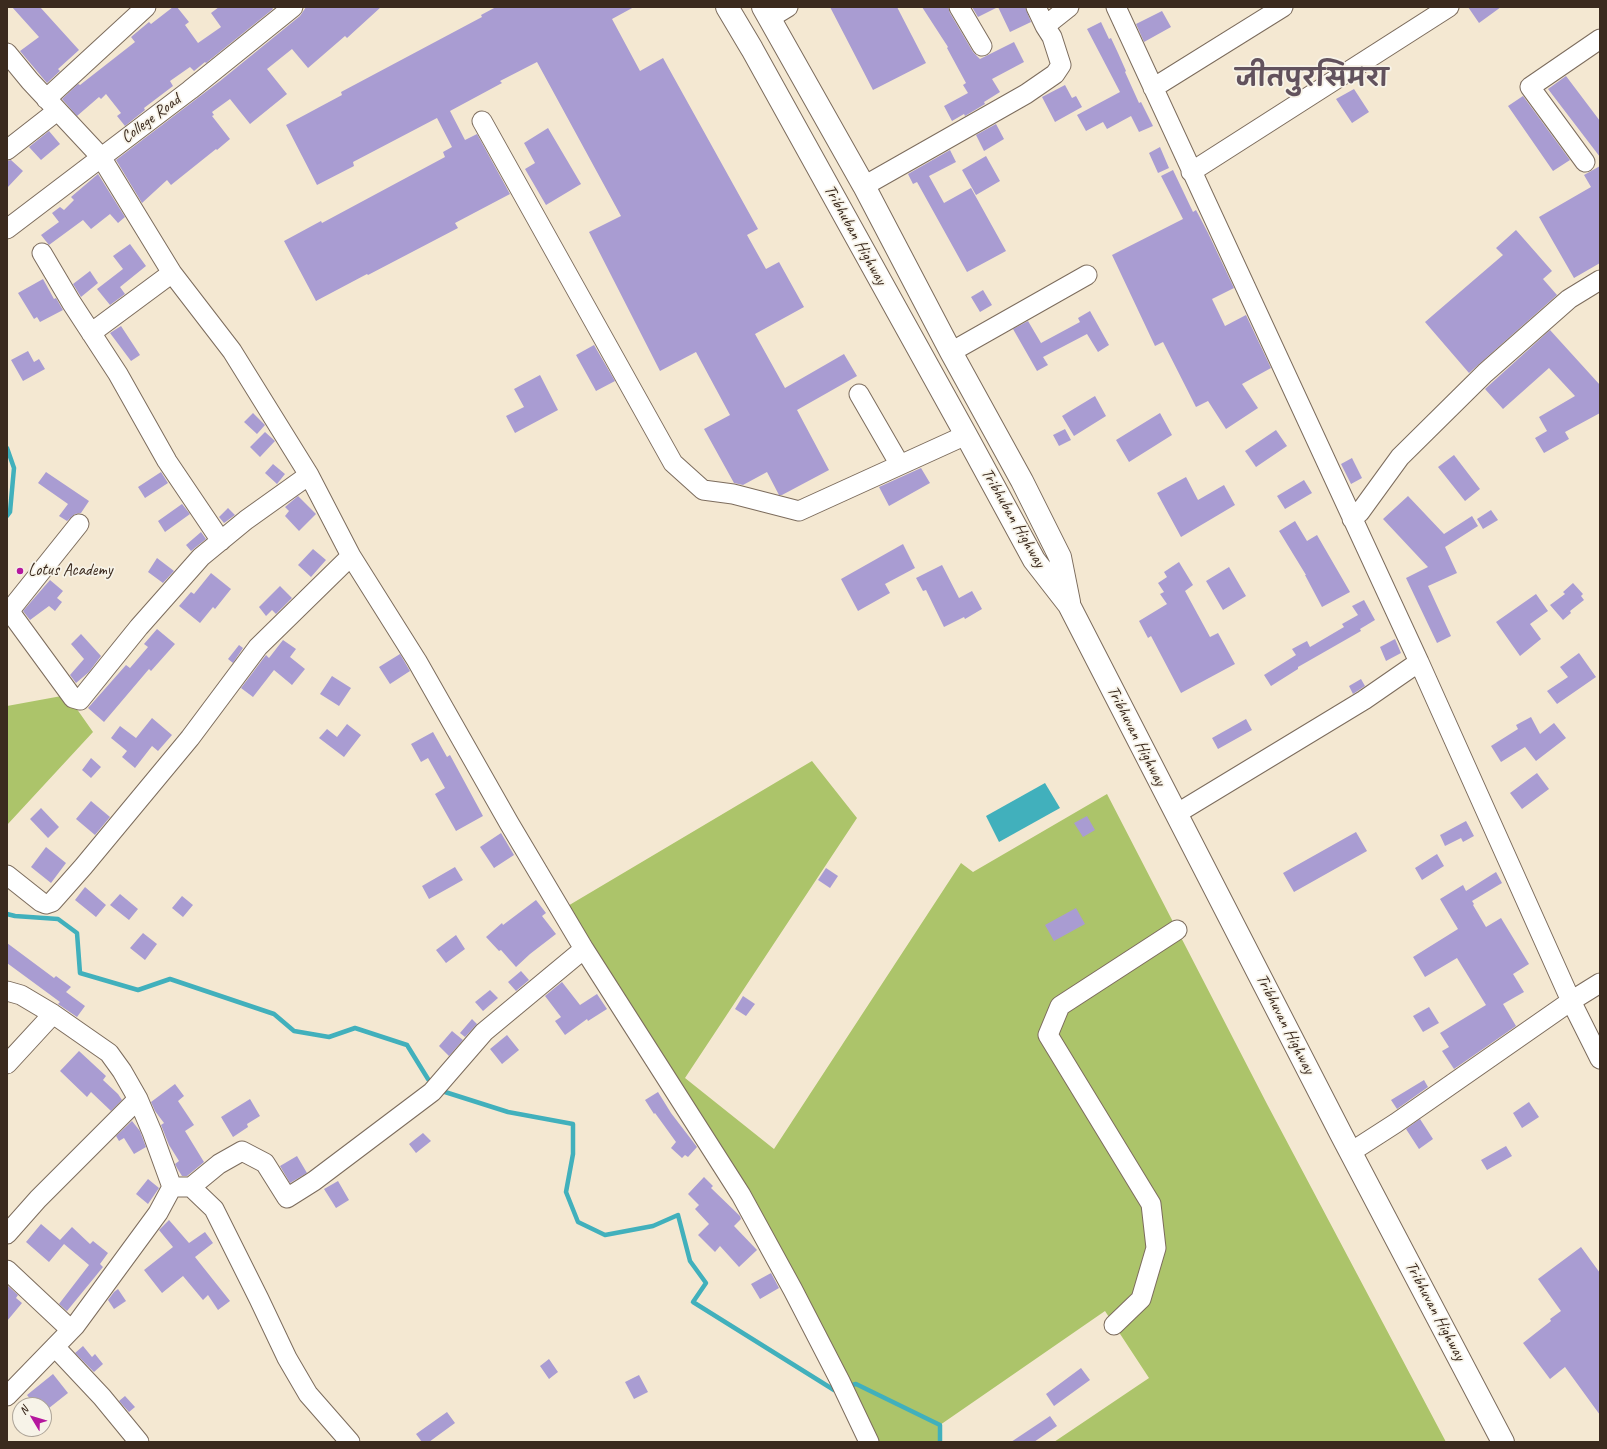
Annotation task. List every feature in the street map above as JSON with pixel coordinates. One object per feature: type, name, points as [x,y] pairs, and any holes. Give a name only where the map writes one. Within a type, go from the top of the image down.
[{"type":"highway","name":"Tribhuban Highway","points":[[727,7],[752,49],[1034,560],[1069,605]]},
{"type":"highway","name":"Tribhuban Highway","points":[[766,13],[864,186],[951,352],[1022,481],[1060,557],[1069,605]]},
{"type":"highway","name":"Tribhuvan Highway","points":[[1069,605],[1351,1152],[1503,1442]]},
{"type":"street","points":[[7,150],[146,7]]},
{"type":"street","name":"College Road","points":[[7,229],[190,90],[293,7]]},
{"type":"street","points":[[766,13],[788,7]]},
{"type":"street","points":[[959,7],[982,46]]},
{"type":"street","points":[[864,186],[1026,94],[1055,74],[1060,65],[1052,37],[1036,7]]},
{"type":"street","points":[[1045,26],[1069,7]]},
{"type":"street","points":[[1116,7],[1419,662],[1571,1001],[1600,1059]]},
{"type":"street","points":[[1153,88],[1283,7]]},
{"type":"street","points":[[1192,172],[1449,7]]},
{"type":"street","points":[[1585,162],[1530,87],[1600,39]]},
{"type":"street","points":[[7,53],[52,105],[101,157],[172,273],[232,351],[309,475],[351,556],[417,661],[509,823],[584,949],[741,1195],[793,1290],[844,1389],[869,1442]]},
{"type":"street","points":[[482,121],[673,463],[703,490],[733,494],[799,510],[966,435]]},
{"type":"street","points":[[42,253],[118,374],[167,461],[221,541]]},
{"type":"street","points":[[91,332],[172,273]]},
{"type":"street","points":[[951,352],[1087,275]]},
{"type":"street","points":[[1352,519],[1360,512],[1400,457],[1485,373],[1569,300],[1600,280]]},
{"type":"street","points":[[859,394],[900,465]]},
{"type":"street","points":[[79,524],[11,609],[13,616],[73,698],[77,700],[80,700],[139,626],[201,557],[246,520],[309,475]]},
{"type":"street","points":[[7,875],[41,902],[46,904],[52,902],[190,738],[258,647],[351,556]]},
{"type":"street","points":[[1176,814],[1364,700],[1419,662]]},
{"type":"street","points":[[1114,1325],[1141,1299],[1156,1248],[1151,1204],[1048,1035],[1060,1006],[1177,930]]},
{"type":"street","points":[[172,1187],[191,1187],[219,1164],[242,1151],[265,1163],[287,1198],[308,1186],[432,1092],[484,1032],[584,949]]},
{"type":"street","points":[[1351,1152],[1571,1001],[1600,983]]},
{"type":"street","points":[[7,991],[21,995],[53,1014],[110,1053],[138,1099],[172,1187],[158,1213],[71,1330],[7,1396]]},
{"type":"street","points":[[7,1064],[53,1014]]},
{"type":"street","points":[[7,1234],[38,1199],[138,1099]]},
{"type":"street","points":[[191,1187],[214,1209],[287,1358],[308,1394],[350,1442]]},
{"type":"street","points":[[7,1270],[71,1330]]},
{"type":"street","points":[[55,1346],[102,1397],[139,1442]]},
{"type":"green space","points":[[67,695],[93,732],[7,825],[7,706]]},
{"type":"green space","points":[[812,761],[857,818],[685,1078],[774,1149],[961,863],[973,872],[1107,794],[1267,1104],[1446,1442],[1054,1442],[1149,1378],[1105,1311],[940,1425],[940,1442],[869,1442],[840,1381],[561,910]]},
{"type":"water","points":[[1045,783],[1060,808],[999,842],[986,816]]},
{"type":"building","points":[[12,7],[40,7],[79,50],[58,69],[60,71],[47,83],[20,51],[39,37]]},
{"type":"building","points":[[173,7],[177,7],[189,22],[185,25],[198,43],[221,27],[211,13],[219,7],[272,7],[273,9],[206,63],[205,62],[194,71],[190,67],[170,81],[173,86],[144,108],[145,110],[125,126],[117,116],[121,113],[106,94],[101,99],[99,97],[77,116],[62,99],[78,84],[80,85],[135,42],[131,37],[149,22],[151,24]]},
{"type":"building","points":[[306,7],[381,7],[347,38],[345,36],[308,68],[292,49],[267,69],[287,94],[250,124],[230,99],[212,112],[214,115],[212,116],[230,139],[171,185],[167,180],[142,203],[116,160],[220,81],[300,16]]},
{"type":"building","points":[[496,7],[634,7],[612,19],[640,71],[663,58],[758,229],[747,235],[766,269],[779,262],[804,307],[755,334],[785,388],[844,354],[857,376],[797,410],[829,470],[782,495],[779,495],[767,472],[743,485],[734,483],[704,429],[730,415],[696,352],[660,371],[589,232],[621,216],[537,62],[500,81],[502,83],[450,111],[465,140],[477,134],[510,194],[455,223],[458,228],[316,301],[284,241],[321,221],[322,223],[445,157],[443,152],[452,147],[437,118],[353,162],[354,166],[317,185],[286,125],[342,95],[341,92],[482,17],[481,15]]},
{"type":"building","points":[[830,7],[897,7],[926,63],[873,90]]},
{"type":"building","points":[[922,7],[948,7],[973,52],[980,59],[1014,42],[1024,62],[992,79],[1000,92],[984,102],[985,104],[965,116],[964,114],[952,121],[944,106],[968,93],[963,85],[966,83],[947,48],[948,47]]},
{"type":"building","points":[[972,7],[998,7],[978,17]]},
{"type":"building","points":[[998,7],[1025,7],[1031,22],[1010,32]]},
{"type":"building","points":[[1468,7],[1501,7],[1479,23]]},
{"type":"building","points":[[1162,11],[1171,27],[1144,42],[1136,24]]},
{"type":"building","points":[[1101,22],[1109,39],[1111,38],[1139,103],[1141,102],[1153,126],[1139,132],[1131,116],[1107,129],[1103,122],[1086,131],[1077,115],[1120,92],[1087,29]]},
{"type":"building","points":[[1566,76],[1600,121],[1600,157],[1548,89]]},
{"type":"building","points":[[1065,85],[1072,98],[1076,96],[1082,107],[1055,122],[1042,97]]},
{"type":"building","points":[[1354,89],[1369,112],[1352,123],[1336,99]]},
{"type":"building","points":[[1523,96],[1570,160],[1553,171],[1508,106]]},
{"type":"building","points":[[996,124],[1004,139],[984,151],[976,135]]},
{"type":"building","points":[[548,128],[581,184],[546,205],[525,169],[535,163],[524,143]]},
{"type":"building","points":[[49,131],[60,144],[41,160],[29,147]]},
{"type":"building","points":[[1160,147],[1169,168],[1158,173],[1149,153]]},
{"type":"building","points":[[950,150],[956,162],[929,176],[944,203],[971,188],[1006,251],[967,272],[917,182],[913,184],[908,174]]},
{"type":"building","points":[[986,156],[1000,181],[976,195],[962,170]]},
{"type":"building","points":[[11,160],[23,171],[7,188],[7,161]]},
{"type":"building","points":[[1600,166],[1600,263],[1574,278],[1539,217],[1591,187],[1584,175]]},
{"type":"building","points":[[1173,170],[1193,212],[1196,210],[1208,233],[1234,288],[1212,299],[1225,326],[1246,315],[1271,368],[1242,384],[1258,408],[1226,429],[1208,401],[1196,407],[1163,342],[1155,346],[1112,255],[1183,219],[1161,176]]},
{"type":"building","points":[[98,174],[125,217],[118,223],[110,214],[91,229],[83,220],[49,245],[41,235],[59,222],[52,213],[60,207],[64,210],[74,200],[71,197]]},
{"type":"building","points":[[1516,230],[1552,271],[1543,279],[1557,295],[1469,373],[1425,322],[1503,255],[1496,248]]},
{"type":"building","points":[[130,244],[146,266],[120,287],[125,294],[110,305],[97,289],[123,269],[113,256]]},
{"type":"building","points":[[90,271],[98,283],[81,297],[73,284]]},
{"type":"building","points":[[43,279],[54,299],[56,298],[63,310],[40,322],[37,317],[34,319],[18,293]]},
{"type":"building","points":[[983,290],[992,305],[980,312],[971,297]]},
{"type":"building","points":[[1090,311],[1109,345],[1098,352],[1087,334],[1043,357],[1048,365],[1037,371],[1013,329],[1028,321],[1041,343],[1080,322],[1078,318]]},
{"type":"building","points":[[121,326],[140,355],[131,361],[110,333]]},
{"type":"building","points":[[1550,330],[1600,385],[1600,413],[1565,432],[1569,439],[1544,453],[1535,438],[1547,431],[1539,417],[1575,396],[1549,368],[1503,409],[1485,389]]},
{"type":"building","points":[[594,345],[615,381],[596,391],[576,355]]},
{"type":"building","points":[[28,351],[34,362],[39,359],[45,369],[23,381],[11,360]]},
{"type":"building","points":[[540,375],[558,410],[515,433],[506,416],[524,407],[514,389]]},
{"type":"building","points":[[1095,396],[1106,416],[1074,436],[1062,416]]},
{"type":"building","points":[[253,413],[265,425],[257,434],[244,422]]},
{"type":"building","points":[[1160,413],[1172,435],[1129,462],[1116,440]]},
{"type":"building","points":[[1065,429],[1071,440],[1059,446],[1053,435]]},
{"type":"building","points":[[1276,430],[1287,446],[1256,467],[1245,451]]},
{"type":"building","points":[[265,432],[275,441],[260,457],[250,447]]},
{"type":"building","points":[[1454,455],[1480,489],[1465,501],[1438,467]]},
{"type":"building","points":[[1352,458],[1362,478],[1351,484],[1341,464]]},
{"type":"building","points":[[273,464],[285,474],[277,484],[265,473]]},
{"type":"building","points":[[921,468],[930,483],[889,506],[879,487]]},
{"type":"building","points":[[46,472],[89,501],[81,513],[75,514],[67,521],[59,516],[68,504],[38,483]]},
{"type":"building","points":[[161,472],[168,483],[145,498],[138,487]]},
{"type":"building","points":[[1186,477],[1198,500],[1224,485],[1235,505],[1181,537],[1157,493]]},
{"type":"building","points":[[1304,480],[1312,493],[1285,509],[1277,496]]},
{"type":"building","points":[[298,496],[316,514],[299,531],[285,516],[289,511],[285,507]]},
{"type":"building","points":[[1408,496],[1444,534],[1472,516],[1478,526],[1445,547],[1457,573],[1428,586],[1451,636],[1437,643],[1406,578],[1428,567],[1383,519]]},
{"type":"building","points":[[182,504],[190,514],[165,532],[158,521]]},
{"type":"building","points":[[228,508],[235,515],[224,523],[219,517]]},
{"type":"building","points":[[1491,510],[1498,520],[1483,529],[1477,519]]},
{"type":"building","points":[[1295,521],[1307,541],[1317,535],[1350,592],[1322,607],[1306,575],[1279,531]]},
{"type":"building","points":[[201,532],[206,539],[191,551],[186,545]]},
{"type":"building","points":[[903,544],[915,568],[885,584],[890,593],[858,611],[841,579]]},
{"type":"building","points":[[313,549],[326,560],[311,577],[298,565]]},
{"type":"building","points":[[157,558],[174,571],[163,583],[148,572]]},
{"type":"building","points":[[1179,562],[1193,585],[1185,591],[1210,637],[1218,633],[1235,664],[1181,693],[1151,636],[1148,638],[1139,621],[1167,604],[1160,594],[1164,592],[1158,583],[1167,577],[1164,572]]},
{"type":"building","points":[[942,565],[959,598],[972,591],[982,609],[965,619],[964,617],[944,627],[926,590],[923,591],[916,578]]},
{"type":"building","points":[[1229,567],[1246,596],[1223,610],[1206,581]]},
{"type":"building","points":[[211,573],[231,589],[215,609],[213,607],[200,623],[179,606],[191,592],[194,594]]},
{"type":"building","points":[[50,580],[63,591],[57,598],[62,602],[55,611],[49,606],[30,620],[23,611]]},
{"type":"building","points":[[1573,583],[1583,594],[1581,596],[1584,600],[1570,611],[1571,613],[1563,620],[1550,605],[1565,594],[1563,592]]},
{"type":"building","points":[[280,586],[292,598],[276,614],[272,610],[266,616],[259,607]]},
{"type":"building","points":[[1536,594],[1548,611],[1530,624],[1541,639],[1520,656],[1496,622]]},
{"type":"building","points":[[1364,600],[1375,620],[1360,629],[1361,631],[1298,667],[1298,669],[1271,686],[1264,675],[1296,655],[1292,649],[1307,641],[1310,647],[1344,627],[1342,624],[1358,615],[1352,606]]},
{"type":"building","points":[[157,629],[175,644],[151,671],[149,669],[104,722],[88,708],[126,665],[130,668],[148,647],[144,644]]},
{"type":"building","points":[[81,634],[101,656],[89,672],[76,683],[70,675],[84,659],[71,644]]},
{"type":"building","points":[[1395,639],[1401,653],[1386,661],[1380,647]]},
{"type":"building","points":[[283,640],[296,649],[290,657],[305,669],[292,685],[274,670],[253,697],[241,688],[266,655],[269,658]]},
{"type":"building","points":[[239,645],[243,648],[233,663],[228,659]]},
{"type":"building","points":[[1579,653],[1596,677],[1557,704],[1547,691],[1568,677],[1560,667]]},
{"type":"building","points":[[400,654],[410,671],[390,684],[379,667]]},
{"type":"building","points":[[332,676],[351,688],[339,706],[320,694]]},
{"type":"building","points":[[1361,679],[1365,686],[1353,694],[1349,686]]},
{"type":"building","points":[[1531,717],[1540,734],[1554,723],[1566,738],[1536,761],[1525,747],[1501,762],[1491,746],[1518,729],[1516,725]]},
{"type":"building","points":[[152,718],[172,735],[158,751],[152,746],[135,768],[122,757],[127,751],[111,738],[120,726],[136,738]]},
{"type":"building","points":[[1246,719],[1252,730],[1218,749],[1212,738]]},
{"type":"building","points":[[347,724],[361,735],[344,757],[319,738],[327,729],[337,737]]},
{"type":"building","points":[[433,732],[447,757],[450,755],[483,816],[456,831],[435,794],[445,788],[428,758],[421,762],[411,744]]},
{"type":"building","points":[[91,758],[101,767],[91,778],[82,770]]},
{"type":"building","points":[[1537,773],[1549,789],[1522,809],[1510,793]]},
{"type":"building","points":[[91,801],[110,817],[95,835],[76,819]]},
{"type":"building","points":[[41,808],[59,827],[48,838],[30,819]]},
{"type":"building","points":[[1087,816],[1095,830],[1083,837],[1074,823]]},
{"type":"building","points":[[1466,821],[1474,836],[1463,842],[1461,838],[1445,846],[1440,835]]},
{"type":"building","points":[[1356,832],[1367,851],[1294,892],[1283,873]]},
{"type":"building","points":[[501,833],[514,855],[494,868],[480,847]]},
{"type":"building","points":[[46,847],[66,863],[51,883],[31,867]]},
{"type":"building","points":[[1437,854],[1444,866],[1422,880],[1415,868]]},
{"type":"building","points":[[455,867],[463,880],[429,899],[422,886]]},
{"type":"building","points":[[826,868],[838,876],[830,888],[818,880]]},
{"type":"building","points":[[1496,872],[1502,883],[1472,901],[1486,927],[1501,918],[1529,964],[1513,974],[1524,992],[1503,1004],[1516,1026],[1454,1069],[1442,1051],[1449,1047],[1440,1033],[1486,1005],[1457,958],[1425,977],[1413,957],[1458,929],[1440,899],[1463,885],[1466,891]]},
{"type":"building","points":[[85,887],[106,905],[96,917],[75,900]]},
{"type":"building","points":[[120,894],[138,909],[129,920],[110,905]]},
{"type":"building","points":[[182,896],[193,905],[183,917],[172,908]]},
{"type":"building","points":[[536,900],[546,913],[542,916],[556,934],[516,967],[501,950],[499,951],[486,937],[502,923],[503,925]]},
{"type":"building","points":[[1076,908],[1085,924],[1054,941],[1045,925]]},
{"type":"building","points":[[143,933],[157,944],[145,960],[130,948]]},
{"type":"building","points":[[456,935],[465,949],[446,963],[436,950]]},
{"type":"building","points":[[7,943],[54,978],[56,976],[71,987],[66,992],[85,1006],[77,1017],[58,1004],[60,1002],[7,963]]},
{"type":"building","points":[[521,971],[529,980],[516,991],[508,982]]},
{"type":"building","points":[[562,982],[580,1005],[597,994],[607,1009],[588,1021],[587,1019],[565,1035],[555,1021],[561,1017],[545,996]]},
{"type":"building","points":[[490,990],[498,998],[483,1011],[475,1002]]},
{"type":"building","points":[[743,996],[755,1004],[746,1016],[735,1009]]},
{"type":"building","points":[[1429,1007],[1439,1023],[1423,1032],[1413,1016]]},
{"type":"building","points":[[472,1019],[477,1024],[465,1037],[460,1033]]},
{"type":"building","points":[[452,1031],[463,1040],[449,1056],[439,1046]]},
{"type":"building","points":[[507,1035],[519,1050],[502,1064],[490,1049]]},
{"type":"building","points":[[79,1051],[106,1076],[103,1080],[118,1094],[122,1100],[111,1111],[91,1092],[87,1097],[60,1071]]},
{"type":"building","points":[[1424,1080],[1428,1087],[1397,1109],[1391,1100]]},
{"type":"building","points":[[175,1084],[184,1096],[178,1101],[194,1125],[185,1131],[204,1162],[187,1176],[182,1176],[175,1164],[179,1161],[169,1145],[161,1125],[164,1123],[155,1111],[151,1102]]},
{"type":"building","points":[[658,1092],[671,1113],[697,1147],[688,1157],[685,1155],[682,1158],[671,1148],[676,1142],[645,1100]]},
{"type":"building","points":[[250,1099],[260,1116],[247,1124],[248,1127],[233,1137],[221,1117]]},
{"type":"building","points":[[1529,1102],[1539,1117],[1522,1128],[1513,1113]]},
{"type":"building","points":[[1420,1119],[1433,1139],[1419,1149],[1406,1129]]},
{"type":"building","points":[[132,1121],[140,1131],[146,1147],[134,1154],[124,1138],[119,1141],[116,1136]]},
{"type":"building","points":[[423,1133],[431,1141],[416,1153],[409,1144]]},
{"type":"building","points":[[1506,1146],[1512,1156],[1487,1170],[1481,1160]]},
{"type":"building","points":[[297,1156],[307,1173],[290,1183],[280,1166]]},
{"type":"building","points":[[704,1177],[713,1186],[711,1188],[740,1216],[741,1219],[734,1226],[757,1250],[739,1267],[720,1246],[715,1252],[698,1235],[709,1224],[695,1209],[699,1205],[688,1194]]},
{"type":"building","points":[[148,1179],[159,1188],[148,1204],[136,1194]]},
{"type":"building","points":[[338,1181],[349,1200],[336,1208],[324,1189]]},
{"type":"building","points":[[169,1220],[189,1243],[205,1232],[213,1243],[195,1257],[230,1301],[218,1310],[208,1295],[203,1300],[183,1276],[162,1293],[144,1270],[173,1247],[159,1230]]},
{"type":"building","points":[[41,1224],[60,1240],[72,1227],[90,1244],[93,1241],[108,1253],[100,1264],[103,1267],[67,1311],[59,1304],[89,1265],[64,1244],[49,1262],[26,1242]]},
{"type":"building","points":[[1581,1247],[1600,1273],[1600,1415],[1565,1367],[1550,1379],[1523,1343],[1551,1321],[1550,1319],[1561,1311],[1538,1279]]},
{"type":"building","points":[[771,1273],[779,1288],[760,1299],[751,1284]]},
{"type":"building","points":[[7,1285],[18,1295],[16,1298],[22,1303],[7,1321]]},
{"type":"building","points":[[118,1289],[126,1301],[114,1309],[108,1300]]},
{"type":"building","points":[[83,1346],[92,1357],[95,1354],[103,1364],[94,1372],[75,1353]]},
{"type":"building","points":[[549,1359],[558,1372],[549,1379],[540,1366]]},
{"type":"building","points":[[1081,1368],[1090,1380],[1054,1406],[1046,1394]]},
{"type":"building","points":[[53,1374],[68,1393],[52,1406],[52,1397],[29,1397],[27,1395]]},
{"type":"building","points":[[639,1375],[648,1392],[634,1399],[625,1382]]},
{"type":"building","points":[[125,1396],[135,1407],[129,1412],[119,1401]]},
{"type":"building","points":[[447,1412],[455,1423],[429,1442],[422,1442],[416,1434]]},
{"type":"building","points":[[1050,1416],[1057,1426],[1034,1442],[1011,1442]]},
{"type":"waterway","points":[[7,448],[14,468],[10,512],[7,516]]},
{"type":"waterway","points":[[7,914],[15,916],[58,919],[77,933],[80,973],[138,990],[170,979],[274,1014],[294,1031],[329,1037],[355,1028],[407,1045],[428,1079]]},
{"type":"waterway","points":[[445,1092],[508,1112],[573,1124],[573,1154],[566,1192],[578,1222],[605,1235],[653,1226],[678,1215],[690,1261],[706,1283],[693,1302],[834,1390],[839,1389]]},
{"type":"waterway","points":[[848,1386],[856,1384],[940,1425],[940,1442]]},
{"type":"place","name":"Lotus Academy","points":[[20,571]]},
{"type":"district","name":"जीतपुरसिमरा","points":[[1312,79]]}]
